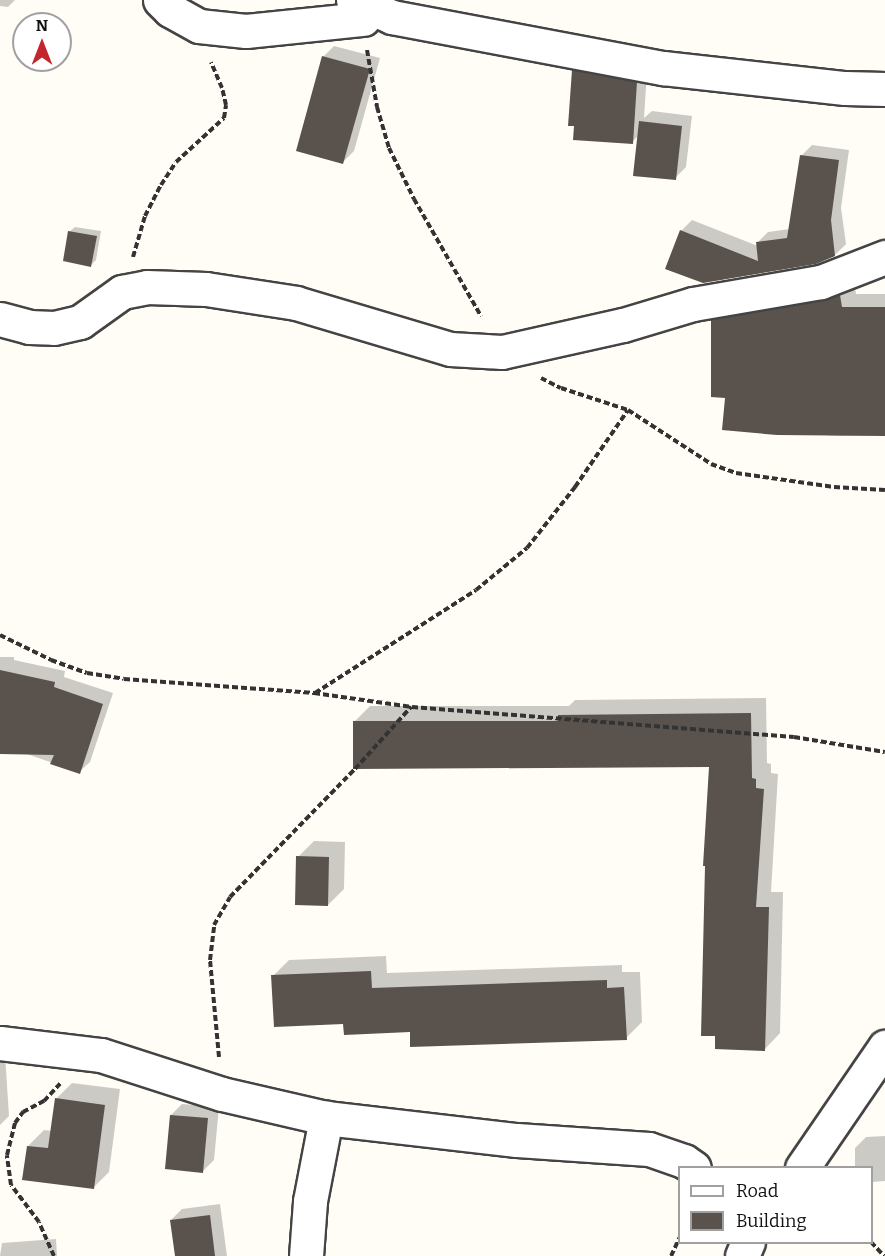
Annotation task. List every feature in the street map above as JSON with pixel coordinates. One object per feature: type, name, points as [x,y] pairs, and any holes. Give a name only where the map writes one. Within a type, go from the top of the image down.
[{"type":"street","points":[[160,0],[170,10],[199,26],[246,31],[358,10],[663,68],[845,88],[885,89]]},
{"type":"street","points":[[0,319],[29,327],[54,328],[80,322],[122,292],[147,287],[206,289],[296,303],[450,349],[502,352],[623,325],[693,304],[820,282],[885,257]]},
{"type":"street","points":[[0,1043],[12,1042],[101,1055],[222,1094],[326,1118],[517,1140],[649,1149],[692,1166]]},
{"type":"street","points":[[803,1166],[885,1047]]},
{"type":"street","points":[[306,1256],[309,1201],[326,1118]]},
{"type":"path","points":[[358,10],[377,107],[389,148],[449,263],[502,352],[529,372],[561,388],[628,410],[711,464],[736,473],[834,487],[885,490]]},
{"type":"path","points":[[122,292],[146,216],[161,185],[176,162],[224,118],[226,105],[222,87],[199,26]]},
{"type":"path","points":[[314,693],[476,590],[527,548],[575,487],[628,410]]},
{"type":"path","points":[[0,635],[51,660],[87,673],[124,679],[314,693],[412,707],[794,737],[885,752]]},
{"type":"path","points":[[222,1094],[210,960],[214,925],[230,897],[412,707]]},
{"type":"path","points":[[54,1256],[39,1222],[11,1185],[7,1155],[15,1123],[23,1112],[44,1101],[64,1080]]},
{"type":"path","points":[[671,1256],[678,1242]]},
{"type":"path","points":[[873,1244],[884,1256]]},
{"type":"building","points":[[322,56],[370,69],[343,164],[296,151]]},
{"type":"building","points":[[572,70],[637,82],[633,144],[573,140],[574,126],[568,126]]},
{"type":"building","points":[[639,121],[682,126],[676,180],[633,176]]},
{"type":"building","points":[[800,155],[839,160],[831,220],[835,256],[816,264],[703,283],[665,269],[680,230],[758,261],[756,242],[787,238]]},
{"type":"building","points":[[68,231],[97,236],[91,267],[63,261]]},
{"type":"building","points":[[840,295],[842,307],[885,307],[885,436],[777,435],[722,430],[725,398],[711,397],[711,320],[824,300]]},
{"type":"building","points":[[0,670],[55,682],[54,687],[103,704],[80,774],[50,764],[54,755],[0,754]]},
{"type":"building","points":[[751,713],[752,778],[756,779],[756,788],[764,789],[756,907],[769,907],[765,1051],[715,1049],[715,1036],[701,1036],[705,866],[703,866],[709,767],[353,769],[353,721],[558,721],[558,715]]},
{"type":"building","points":[[296,856],[329,857],[328,906],[295,905]]},
{"type":"building","points":[[371,971],[372,988],[607,980],[607,988],[624,987],[627,1040],[410,1047],[410,1032],[344,1035],[343,1024],[274,1027],[271,975]]},
{"type":"building","points":[[55,1098],[105,1105],[94,1189],[22,1180],[27,1146],[48,1148]]},
{"type":"building","points":[[170,1115],[208,1118],[203,1173],[165,1169]]},
{"type":"building","points":[[210,1215],[215,1256],[175,1256],[170,1220]]}]
